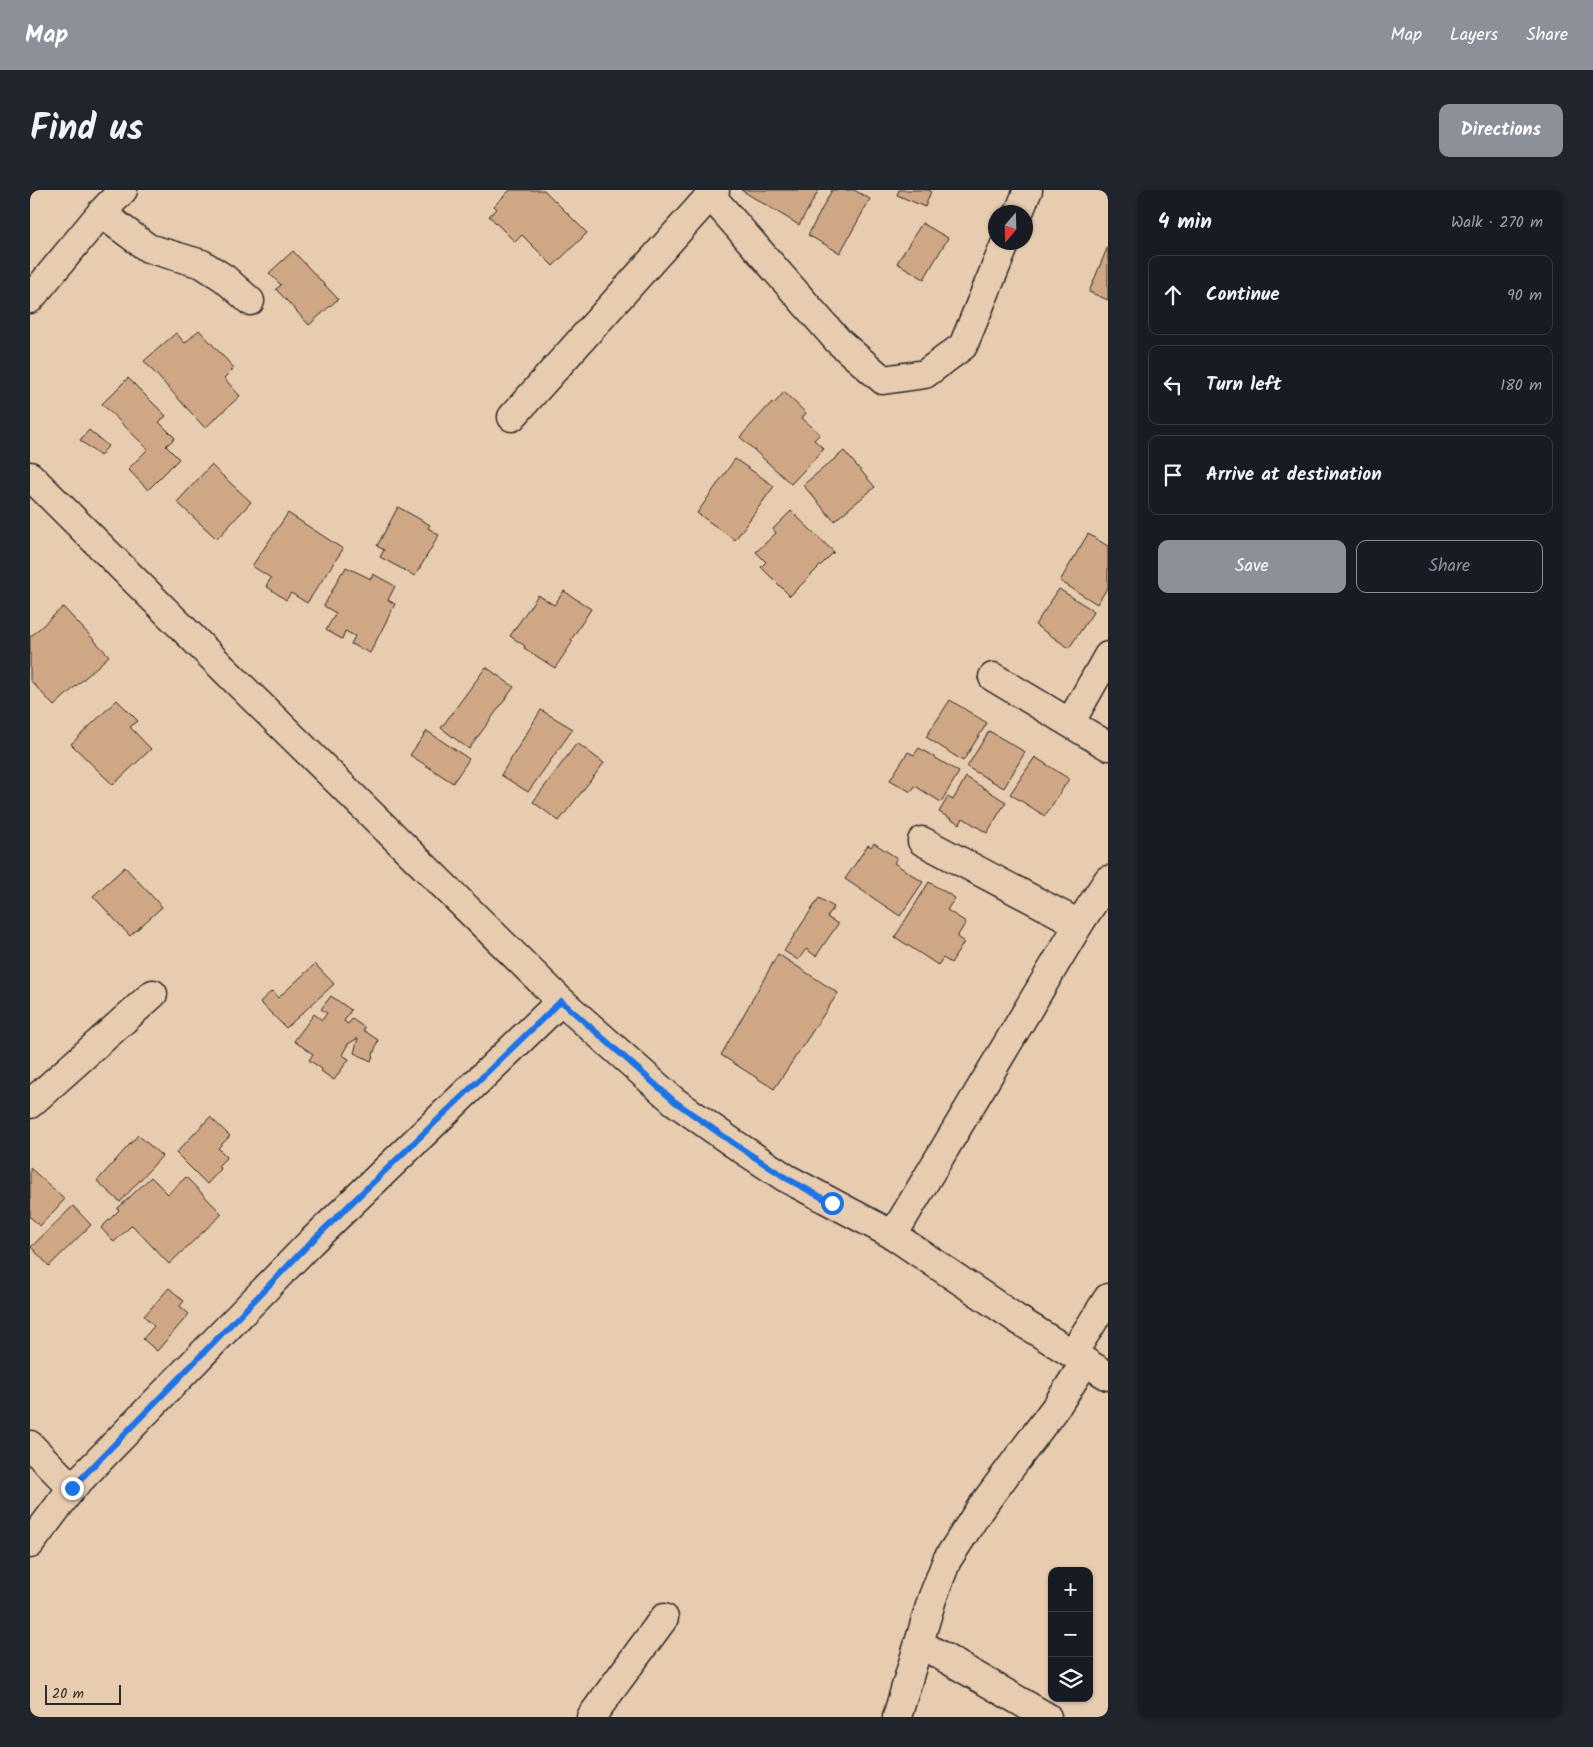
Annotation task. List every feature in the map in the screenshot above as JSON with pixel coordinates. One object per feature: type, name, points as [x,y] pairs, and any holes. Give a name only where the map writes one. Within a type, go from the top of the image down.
[{"type":"street","points":[[30,299],[123,190]]},
{"type":"street","points":[[1022,205],[1028,190]]},
{"type":"street","points":[[512,418],[713,193],[838,340],[883,380],[925,374],[963,346],[1003,250]]},
{"type":"street","points":[[102,213],[148,248],[202,264],[224,278],[250,302]]},
{"type":"street","points":[[30,476],[248,694],[561,1001],[674,1101],[786,1178],[893,1235],[1017,1319],[1108,1376]]},
{"type":"street","points":[[1070,724],[1108,656]]},
{"type":"street","points":[[993,677],[1108,746]]},
{"type":"street","points":[[922,841],[1079,924]]},
{"type":"street","points":[[893,1235],[1079,924],[1108,880]]},
{"type":"street","points":[[30,1104],[153,994]]},
{"type":"street","points":[[30,1544],[72,1488],[310,1243],[561,1001]]},
{"type":"street","points":[[897,1717],[932,1598],[947,1560],[980,1509],[1058,1404],[1108,1298]]},
{"type":"street","points":[[30,1445],[72,1488]]},
{"type":"street","points":[[591,1717],[664,1618]]},
{"type":"street","points":[[919,1643],[1047,1717]]},
{"type":"building","points":[[510,190],[544,190],[587,233],[553,266],[522,235],[515,242],[489,216],[497,209],[494,206]]},
{"type":"building","points":[[741,190],[819,190],[799,225]]},
{"type":"building","points":[[832,190],[854,190],[870,199],[840,253],[808,235]]},
{"type":"building","points":[[899,190],[931,191],[925,207],[897,195]]},
{"type":"building","points":[[922,223],[948,238],[924,279],[897,263]]},
{"type":"building","points":[[1108,246],[1108,300],[1089,292]]},
{"type":"building","points":[[293,251],[338,299],[309,325],[276,289],[281,285],[269,273]]},
{"type":"building","points":[[199,330],[234,368],[224,378],[240,396],[205,428],[144,361],[176,333],[185,343]]},
{"type":"building","points":[[128,378],[166,416],[159,422],[175,438],[166,446],[179,459],[148,490],[128,469],[148,449],[102,404]]},
{"type":"building","points":[[784,392],[806,413],[802,418],[820,434],[814,440],[824,449],[791,484],[740,437],[772,402],[774,404]]},
{"type":"building","points":[[89,430],[108,446],[100,456],[80,440]]},
{"type":"building","points":[[844,451],[875,487],[834,521],[803,485]]},
{"type":"building","points":[[735,459],[774,486],[735,540],[697,513]]},
{"type":"building","points":[[211,465],[251,502],[217,539],[177,502]]},
{"type":"building","points":[[398,507],[430,525],[428,528],[439,535],[415,576],[380,557],[384,550],[377,546]]},
{"type":"building","points":[[791,511],[834,552],[790,596],[761,567],[766,562],[756,552],[776,533],[773,529]]},
{"type":"building","points":[[288,513],[343,549],[307,603],[291,593],[286,600],[266,586],[271,578],[252,566]]},
{"type":"building","points":[[1088,534],[1108,546],[1108,587],[1097,604],[1060,581]]},
{"type":"building","points":[[346,567],[371,579],[373,574],[395,586],[388,600],[395,604],[370,653],[351,644],[355,636],[345,631],[342,639],[326,630],[336,613],[324,606]]},
{"type":"building","points":[[1059,589],[1094,611],[1069,648],[1035,625]]},
{"type":"building","points":[[564,591],[591,609],[555,668],[524,648],[525,646],[510,636],[538,595],[554,605]]},
{"type":"building","points":[[63,607],[109,656],[54,706],[30,680],[30,637]]},
{"type":"building","points":[[486,667],[514,687],[469,749],[441,728]]},
{"type":"building","points":[[117,700],[138,721],[130,727],[151,749],[113,785],[71,744]]},
{"type":"building","points":[[950,700],[987,723],[963,761],[926,737]]},
{"type":"building","points":[[541,710],[573,729],[528,792],[501,775]]},
{"type":"building","points":[[427,731],[469,759],[453,783],[410,755]]},
{"type":"building","points":[[989,731],[1025,752],[1004,788],[967,767]]},
{"type":"building","points":[[577,743],[604,763],[559,821],[533,802]]},
{"type":"building","points":[[919,748],[959,772],[941,802],[915,786],[911,792],[890,780],[908,752],[914,755]]},
{"type":"building","points":[[1035,757],[1069,779],[1045,816],[1010,794]]},
{"type":"building","points":[[966,777],[1006,802],[987,833],[963,818],[960,824],[939,812],[948,797],[953,800]]},
{"type":"building","points":[[874,843],[897,858],[894,863],[923,882],[900,916],[845,879],[868,845],[871,847]]},
{"type":"building","points":[[125,867],[162,907],[130,936],[93,896]]},
{"type":"building","points":[[929,882],[955,898],[947,910],[966,922],[957,937],[964,942],[951,963],[943,958],[938,965],[895,937]]},
{"type":"building","points":[[819,898],[834,907],[827,917],[838,924],[816,956],[806,949],[798,960],[784,951]]},
{"type":"building","points":[[778,954],[838,993],[774,1089],[721,1055]]},
{"type":"building","points":[[315,964],[334,984],[286,1028],[260,1002],[272,991],[278,998]]},
{"type":"building","points":[[331,996],[351,1010],[344,1021],[348,1024],[352,1019],[365,1028],[363,1030],[378,1040],[371,1061],[354,1053],[358,1038],[348,1044],[342,1055],[349,1059],[334,1080],[309,1060],[313,1054],[294,1041],[314,1014],[322,1020],[327,1013],[321,1009]]},
{"type":"building","points":[[210,1117],[230,1136],[218,1148],[227,1157],[218,1166],[221,1169],[207,1184],[176,1153]]},
{"type":"building","points":[[138,1135],[162,1156],[120,1202],[97,1181]]},
{"type":"building","points":[[30,1168],[65,1199],[40,1226],[30,1217]]},
{"type":"building","points":[[151,1177],[168,1194],[186,1177],[222,1214],[169,1264],[132,1225],[114,1242],[101,1228],[119,1210],[117,1209]]},
{"type":"building","points":[[73,1206],[91,1225],[49,1266],[31,1247]]},
{"type":"building","points":[[169,1288],[184,1301],[180,1306],[189,1314],[157,1351],[143,1339],[154,1326],[144,1316]]},
{"type":"route","points":[[72,1488],[310,1243],[561,1001],[674,1101],[786,1178],[832,1203]]}]
